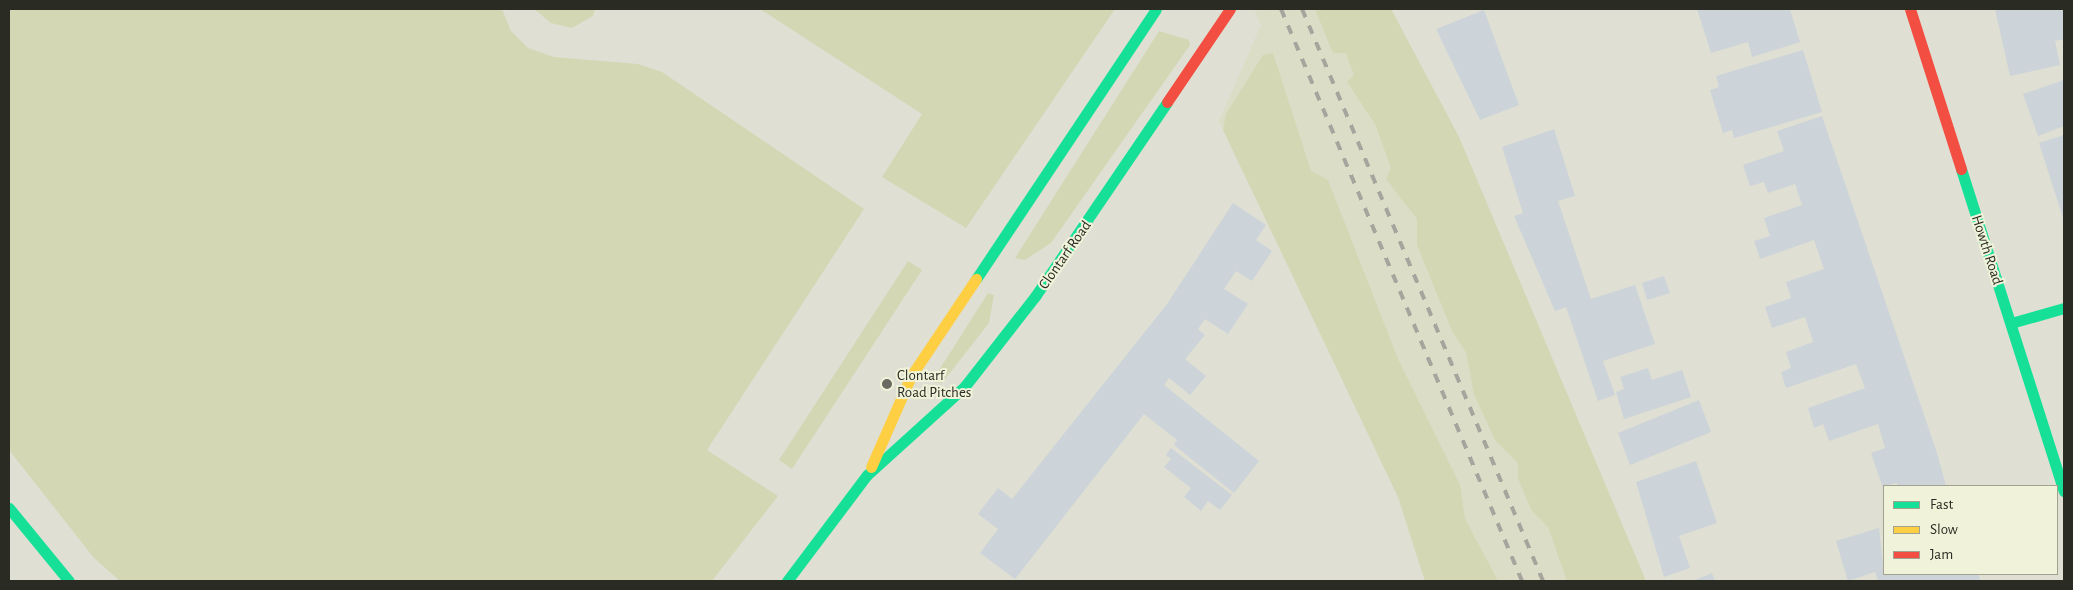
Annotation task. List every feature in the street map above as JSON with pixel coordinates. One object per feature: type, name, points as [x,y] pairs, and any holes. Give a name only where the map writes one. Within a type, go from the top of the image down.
[{"type":"main road","name":"Clontarf Road","points":[[867,476],[911,376],[1156,9]]},
{"type":"main road","name":"Clontarf Road","points":[[787,581],[867,476],[965,386],[1030,303],[1119,180],[1230,9]]},
{"type":"main road","name":"Howth Road","points":[[1910,9],[2064,491]]},
{"type":"main road","points":[[2010,323],[2064,308]]},
{"type":"main road","points":[[9,508],[70,581]]},
{"type":"shaded area","points":[[9,9],[502,9],[511,31],[528,48],[554,57],[638,64],[662,72],[864,209],[707,450],[778,496],[712,581],[120,581],[94,558],[9,450]]},
{"type":"shaded area","points":[[534,9],[595,9],[593,16],[572,28],[551,23]]},
{"type":"shaded area","points":[[760,9],[1115,9],[966,228],[882,177],[922,114]]},
{"type":"shaded area","points":[[1254,9],[1391,9],[1459,137],[1646,581],[1425,581],[1398,497],[1219,121],[1261,25]]},
{"type":"shaded area","points":[[1315,9],[1391,9],[1459,137],[1646,581],[1567,581],[1548,527],[1532,511],[1518,479],[1518,463],[1495,440],[1474,394],[1466,352],[1453,333],[1417,245],[1417,219],[1386,179],[1391,168],[1375,124],[1347,82],[1354,75],[1346,53],[1333,53]]},
{"type":"shaded area","points":[[1159,31],[1189,40],[1190,45],[1051,243],[1025,260],[1015,258]]},
{"type":"shaded area","points":[[1273,53],[1311,171],[1328,180],[1398,359],[1460,485],[1465,519],[1498,581],[1425,581],[1398,497],[1223,130],[1226,114],[1263,55]]},
{"type":"shaded area","points":[[908,261],[922,270],[792,469],[779,460]]},
{"type":"shaded area","points":[[988,293],[994,295],[989,323],[942,383],[935,383],[934,378]]},
{"type":"building","points":[[1697,9],[1790,9],[1800,42],[1752,57],[1748,42],[1711,53]]},
{"type":"building","points":[[1995,9],[2064,9],[2064,39],[2055,41],[2060,65],[2010,76]]},
{"type":"building","points":[[1484,10],[1519,105],[1480,120],[1436,29]]},
{"type":"building","points":[[1803,50],[1822,112],[1734,138],[1732,130],[1723,133],[1710,90],[1719,87],[1716,76]]},
{"type":"building","points":[[2064,80],[2064,126],[2038,136],[2023,94]]},
{"type":"building","points":[[1822,116],[1937,453],[1946,485],[1898,485],[1897,483],[1883,485],[1883,488],[1871,453],[1885,448],[1878,424],[1829,441],[1823,424],[1814,428],[1808,408],[1865,388],[1856,364],[1786,388],[1781,372],[1791,368],[1786,352],[1813,342],[1805,317],[1772,328],[1765,307],[1791,298],[1786,282],[1824,269],[1814,240],[1760,259],[1754,241],[1770,236],[1764,218],[1802,205],[1795,184],[1768,193],[1764,182],[1750,186],[1743,165],[1784,151],[1777,131]]},
{"type":"building","points":[[1554,129],[1575,196],[1558,201],[1591,299],[1635,285],[1655,344],[1603,361],[1615,395],[1598,401],[1566,307],[1555,311],[1514,216],[1523,213],[1502,147]]},
{"type":"building","points":[[2064,135],[2064,221],[2039,143]]},
{"type":"building","points":[[1233,203],[1266,225],[1256,240],[1272,251],[1252,281],[1236,271],[1224,289],[1248,304],[1228,334],[1205,319],[1198,329],[1205,335],[1185,359],[1206,376],[1190,395],[1169,378],[1164,385],[1259,461],[1234,493],[1174,445],[1177,440],[1144,414],[1015,579],[980,553],[998,529],[978,514],[998,488],[1012,499],[1167,304]]},
{"type":"building","points":[[1664,276],[1670,293],[1647,300],[1642,283]]},
{"type":"building","points":[[1648,368],[1652,380],[1682,370],[1691,397],[1624,419],[1616,392],[1624,389],[1620,377]]},
{"type":"building","points":[[1699,400],[1711,432],[1630,465],[1618,433]]},
{"type":"building","points":[[1171,448],[1232,495],[1220,510],[1208,501],[1201,511],[1184,497],[1191,488],[1164,467],[1171,459],[1166,455]]},
{"type":"building","points":[[1696,461],[1717,523],[1679,536],[1690,568],[1664,577],[1636,482]]},
{"type":"building","points":[[1879,528],[1883,575],[1978,575],[1981,581],[1878,581],[1875,572],[1848,581],[1836,541]]},
{"type":"building","points":[[1712,573],[1715,581],[1693,581]]},
{"type":"railway","points":[[1281,9],[1522,581]]},
{"type":"railway","points":[[1302,9],[1543,581]]},
{"type":"traffic: fast","points":[[976,279],[1156,9]]},
{"type":"traffic: fast","points":[[787,581],[867,475],[965,386],[1036,295],[1167,102]]},
{"type":"traffic: fast","points":[[1961,169],[2064,491]]},
{"type":"traffic: fast","points":[[2011,323],[2064,308]]},
{"type":"traffic: fast","points":[[9,508],[69,581]]},
{"type":"traffic: slow","points":[[871,467],[911,376],[976,279]]},
{"type":"traffic: jam","points":[[1167,102],[1230,9]]},
{"type":"traffic: jam","points":[[1910,9],[1961,169]]},
{"type":"place","name":"Clontarf Road Pitches","points":[[887,384]]}]
